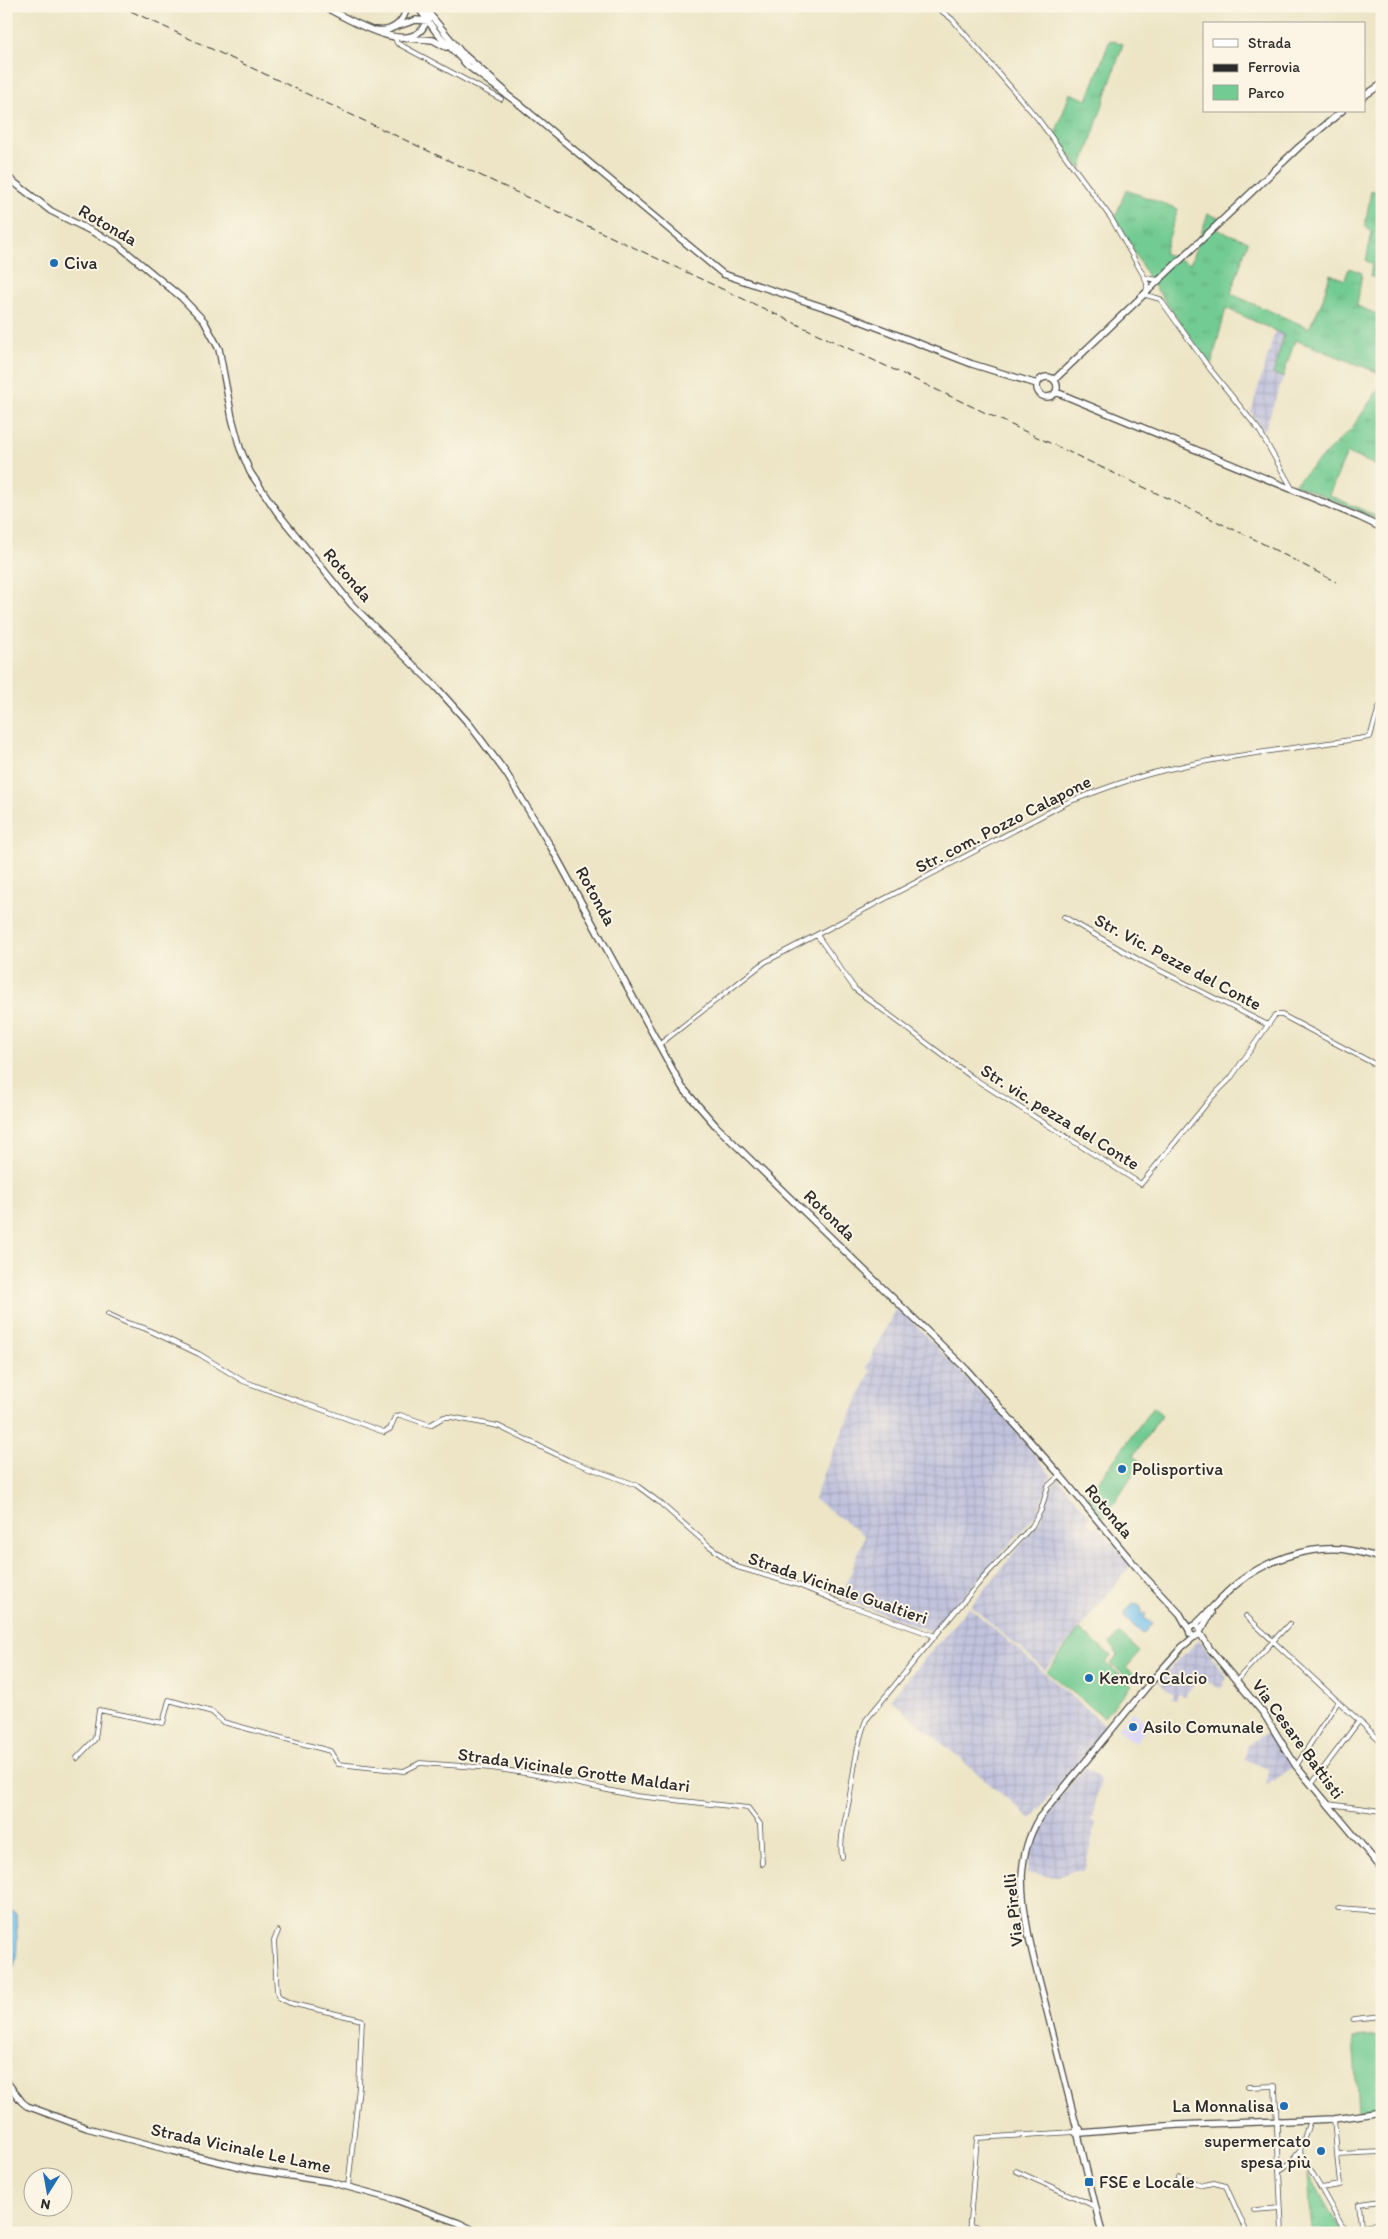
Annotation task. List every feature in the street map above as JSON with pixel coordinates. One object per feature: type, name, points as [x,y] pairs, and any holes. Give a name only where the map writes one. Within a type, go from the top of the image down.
[{"type":"main road","points":[[323,6],[386,37],[425,38],[439,42],[502,97],[519,104]]},
{"type":"main road","points":[[395,27],[403,19],[408,6]]},
{"type":"main road","points":[[420,6],[427,20],[468,66],[502,97]]},
{"type":"main road","points":[[420,6],[462,53],[519,104],[723,274],[835,311],[972,364],[1037,384]]},
{"type":"main road","points":[[370,29],[384,31],[416,20],[427,20],[452,46],[462,53]]},
{"type":"main road","points":[[398,38],[414,34],[422,29],[427,20]]},
{"type":"main road","points":[[1366,95],[1382,84]]},
{"type":"main road","points":[[1054,380],[1146,295],[1299,148],[1341,112]]},
{"type":"main road","name":"Rotonda","points":[[6,176],[51,211],[117,244],[182,298],[204,321],[219,349],[234,425],[240,448],[250,472],[277,512],[352,605],[442,694],[470,725],[506,773],[551,847],[682,1087],[716,1126],[960,1363],[1060,1475],[1143,1575],[1180,1614],[1189,1631],[1198,1634]]},
{"type":"main road","points":[[1045,377],[1054,380],[1058,387],[1056,392],[1050,397],[1043,397],[1038,392],[1037,384],[1045,377]]},
{"type":"main road","points":[[1056,392],[1382,528]]},
{"type":"main road","points":[[1189,1631],[1239,1582],[1253,1572],[1277,1560],[1300,1553],[1342,1549],[1382,1558]]},
{"type":"main road","name":"Via Pirelli","points":[[1102,2233],[1034,1958],[1022,1875],[1026,1850],[1034,1827],[1040,1818],[1182,1647],[1198,1634],[1214,1608]]},
{"type":"main road","points":[[1180,1614],[1195,1625],[1198,1634]]},
{"type":"main road","name":"Via Pirelli","points":[[1182,1647],[1189,1631]]},
{"type":"main road","name":"Via Cesare Battisti","points":[[1198,1634],[1264,1714],[1296,1766],[1382,1869]]},
{"type":"main road","name":"Strada Vicinale Le Lame","points":[[6,2081],[27,2106],[87,2128],[222,2163],[348,2187],[426,2210],[479,2233]]},
{"type":"main road","points":[[1078,2132],[1177,2125],[1334,2119],[1382,2112]]},
{"type":"street","points":[[935,6],[952,19],[1038,119],[1111,218],[1145,278],[1147,284],[1146,295],[1160,299],[1210,369],[1259,430],[1293,490]]},
{"type":"street","points":[[398,38],[397,43],[502,97]]},
{"type":"street","points":[[1145,278],[1160,280]]},
{"type":"street","name":"Str. com. Pozzo Calapone","points":[[660,1044],[748,974],[772,958],[1076,800],[1112,785],[1154,773],[1208,762],[1370,737],[1380,707]]},
{"type":"street","name":"Str. Vic. Pezze del Conte","points":[[1064,917],[1139,960],[1268,1025],[1275,1015],[1282,1015],[1382,1068]]},
{"type":"street","name":"Str. vic. pezza del Conte","points":[[817,935],[854,989],[973,1078],[1141,1184],[1212,1097],[1230,1079],[1268,1025]]},
{"type":"street","name":"Strada Vicinale Gualtieri","points":[[108,1314],[127,1324],[144,1328],[199,1354],[244,1381],[384,1432],[390,1429],[395,1417],[400,1415],[430,1425],[444,1417],[451,1417],[498,1426],[568,1460],[636,1485],[737,1568],[798,1585],[842,1603],[935,1636],[983,1578],[1032,1526],[1041,1510],[1048,1486],[1060,1475]]},
{"type":"street","points":[[1246,1616],[1382,1742]]},
{"type":"street","points":[[1236,1681],[1289,1624]]},
{"type":"street","points":[[842,1857],[840,1848],[843,1830],[860,1736],[866,1720],[935,1636]]},
{"type":"street","name":"Strada Vicinale Grotte Maldari","points":[[77,1758],[95,1740],[99,1710],[163,1723],[169,1700],[212,1712],[223,1722],[330,1752],[338,1764],[404,1771],[420,1763],[491,1768],[531,1774],[636,1796],[748,1808],[760,1824],[762,1864]]},
{"type":"street","points":[[1296,1766],[1338,1701]]},
{"type":"street","points":[[1311,1785],[1359,1721]]},
{"type":"street","points":[[1326,1803],[1382,1811]]},
{"type":"street","points":[[1338,1908],[1382,1911]]},
{"type":"street","points":[[278,1932],[274,1941],[277,1992],[280,1998],[290,2003],[362,2020],[359,2087],[348,2187]]},
{"type":"street","points":[[1353,2019],[1382,2016]]},
{"type":"street","points":[[1248,2087],[1275,2086],[1282,2233]]},
{"type":"street","points":[[1321,2188],[1340,2185],[1334,2119]]},
{"type":"street","points":[[1280,2171],[1300,2151],[1310,2120]]},
{"type":"street","points":[[969,2233],[976,2138],[1078,2132]]},
{"type":"street","points":[[1300,2151],[1346,2233]]},
{"type":"street","points":[[1337,2154],[1382,2152]]},
{"type":"street","points":[[1016,2171],[1090,2204],[1096,2209]]},
{"type":"street","points":[[1179,2177],[1202,2186],[1214,2183],[1226,2186],[1247,2233]]},
{"type":"street","points":[[1362,2233],[1359,2204],[1382,2201]]},
{"type":"street","points":[[1254,2210],[1281,2208]]},
{"type":"street","points":[[1361,2226],[1382,2223]]},
{"type":"street","points":[[970,2226],[997,2233]]},
{"type":"shaded area","points":[[1275,331],[1284,335],[1273,374],[1283,377],[1264,432],[1251,412]]},
{"type":"shaded area","points":[[897,1306],[1007,1420],[1051,1475],[1038,1512],[932,1632],[841,1598],[865,1536],[814,1499],[833,1452],[871,1371],[866,1368]]},
{"type":"shaded area","points":[[1059,1479],[1089,1515],[1088,1523],[1092,1527],[1099,1527],[1131,1566],[1045,1670],[971,1606],[1040,1521],[1050,1488]]},
{"type":"shaded area","points":[[969,1607],[1107,1727],[1031,1819],[890,1699]]},
{"type":"shaded area","points":[[1199,1640],[1227,1677],[1221,1689],[1200,1678],[1184,1696],[1179,1693],[1176,1700],[1171,1699],[1173,1695],[1157,1681]]},
{"type":"shaded area","name":"Asilo Comunale","points":[[1132,1711],[1150,1725],[1134,1743],[1117,1728]]},
{"type":"shaded area","points":[[1271,1731],[1293,1767],[1266,1786],[1268,1769],[1245,1759],[1248,1744]]},
{"type":"shaded area","points":[[1085,1767],[1101,1780],[1091,1821],[1096,1823],[1084,1871],[1073,1871],[1060,1876],[1027,1874],[1031,1846],[1042,1820]]},
{"type":"green space","points":[[1110,40],[1123,44],[1081,170],[1055,135],[1070,93],[1087,100]]},
{"type":"green space","points":[[1126,190],[1178,209],[1164,253],[1190,264],[1208,214],[1219,218],[1215,229],[1248,241],[1231,294],[1309,328],[1322,302],[1330,274],[1345,280],[1349,268],[1362,273],[1357,306],[1382,316],[1382,374],[1295,340],[1283,377],[1273,374],[1284,335],[1226,308],[1211,366],[1150,280],[1115,218]]},
{"type":"green space","points":[[1371,190],[1382,193],[1382,280],[1370,276],[1372,264],[1366,261],[1372,232],[1365,227]]},
{"type":"green space","points":[[1382,384],[1382,468],[1347,453],[1329,495],[1379,517],[1382,521],[1294,484],[1352,428]]},
{"type":"green space","name":"Polisportiva","points":[[1153,1407],[1162,1415],[1133,1456],[1141,1462],[1103,1519],[1086,1498]]},
{"type":"green space","name":"Kendro Calcio","points":[[1079,1629],[1111,1656],[1106,1663],[1132,1685],[1104,1717],[1047,1672]]},
{"type":"green space","points":[[1119,1633],[1140,1652],[1126,1668],[1136,1677],[1132,1681],[1111,1664],[1118,1655],[1110,1644]]},
{"type":"green space","points":[[1382,2036],[1382,2108],[1358,2110],[1353,2038]]},
{"type":"green space","points":[[1308,2173],[1342,2233],[1312,2233]]},
{"type":"water","points":[[1133,1604],[1139,1605],[1141,1616],[1144,1613],[1146,1614],[1144,1618],[1152,1623],[1143,1634],[1124,1617],[1127,1610]]},
{"type":"water","points":[[6,1908],[16,1914],[17,1941],[14,1968],[6,1984]]},
{"type":"railway","points":[[120,6],[1254,539],[1336,582]]},
{"type":"place","name":"Civa","points":[[54,263]]},
{"type":"place","name":"Polisportiva","points":[[1122,1469]]},
{"type":"place","name":"Kendro Calcio","points":[[1089,1678]]},
{"type":"place","name":"Asilo Comunale","points":[[1133,1727]]},
{"type":"place","name":"La Monnalisa","points":[[1284,2106]]},
{"type":"place","name":"supermercato spesa più","points":[[1321,2151]]},
{"type":"place","name":"FSE e Locale","points":[[1089,2182]]}]
